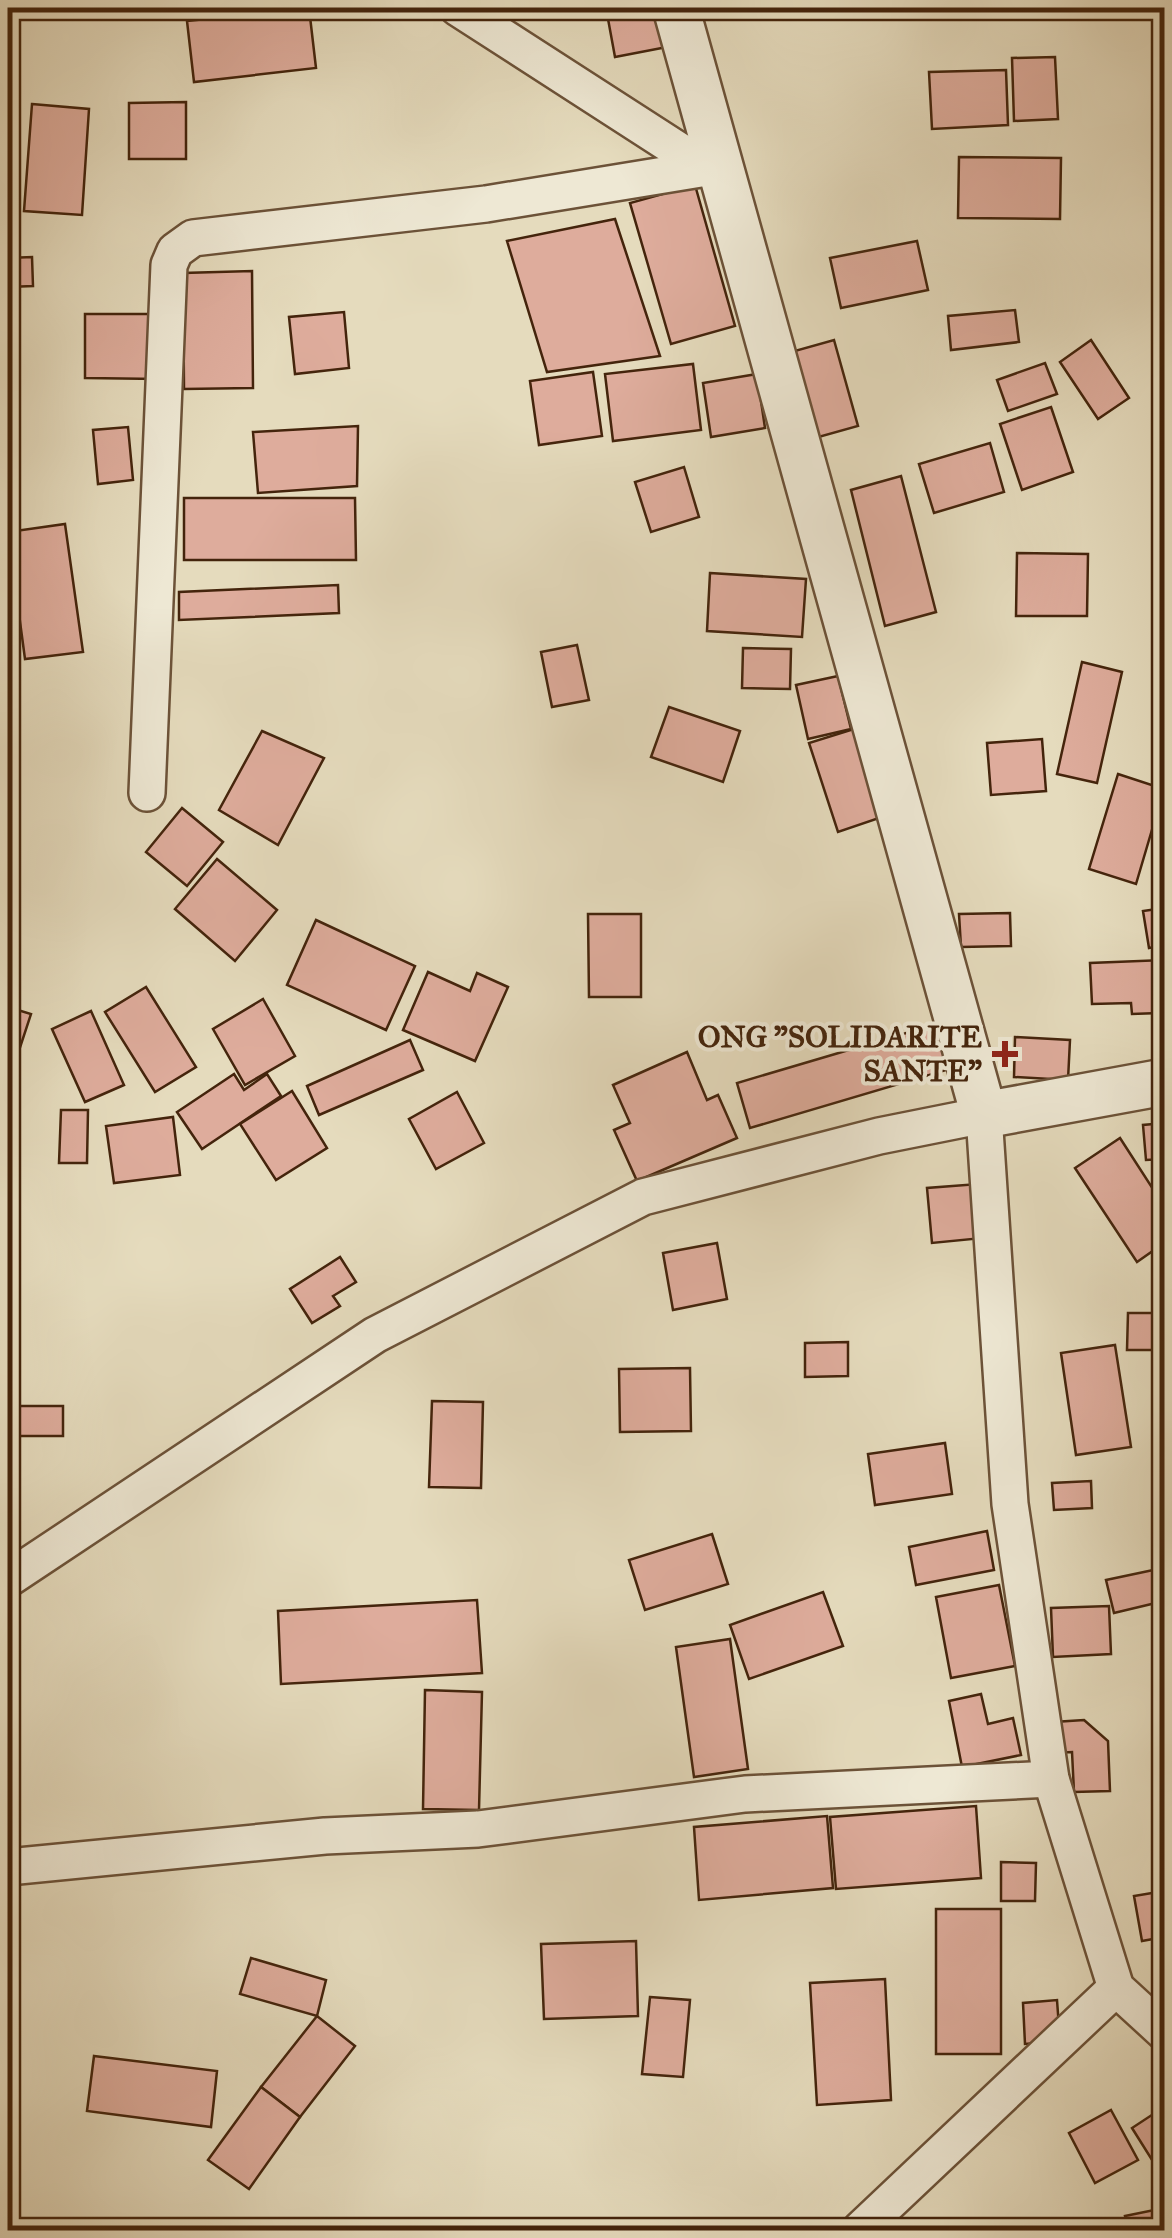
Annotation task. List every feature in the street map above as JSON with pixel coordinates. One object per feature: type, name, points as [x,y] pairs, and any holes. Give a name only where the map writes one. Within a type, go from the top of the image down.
[{"type":"street","points":[[458,8],[713,167]]},
{"type":"street","points":[[676,8],[713,167],[984,1116],[1010,1504],[1051,1780],[1116,1988],[1162,2028]]},
{"type":"street","points":[[147,793],[169,265],[175,252],[193,238],[486,204],[713,167]]},
{"type":"street","points":[[8,1579],[375,1336],[643,1197],[879,1136],[1164,1082]]},
{"type":"street","points":[[8,1867],[325,1836],[478,1829],[745,1794],[1051,1780]]},
{"type":"street","points":[[860,2230],[1116,1988]]},
{"type":"building","points":[[309,8],[316,68],[194,82],[187,21]]},
{"type":"building","points":[[606,8],[660,8],[667,47],[615,57]]},
{"type":"building","points":[[936,8],[1070,8],[1070,15],[936,13]]},
{"type":"building","points":[[1055,57],[1058,119],[1014,121],[1012,58]]},
{"type":"building","points":[[1006,70],[1008,125],[932,129],[929,72]]},
{"type":"building","points":[[186,102],[186,159],[129,159],[129,103]]},
{"type":"building","points":[[32,104],[89,109],[82,215],[24,211]]},
{"type":"building","points":[[959,157],[1061,158],[1060,219],[958,218]]},
{"type":"building","points":[[695,185],[735,326],[671,344],[630,203]]},
{"type":"building","points":[[615,219],[660,356],[547,372],[507,241]]},
{"type":"building","points":[[917,241],[928,290],[841,308],[830,258]]},
{"type":"building","points":[[32,257],[33,286],[8,287],[8,258]]},
{"type":"building","points":[[252,271],[253,388],[184,389],[183,273]]},
{"type":"building","points":[[1015,310],[1019,342],[951,350],[948,316]]},
{"type":"building","points":[[344,312],[349,368],[295,374],[289,317]]},
{"type":"building","points":[[85,314],[159,314],[159,379],[85,378]]},
{"type":"building","points":[[834,340],[858,426],[815,438],[791,352]]},
{"type":"building","points":[[1091,340],[1129,398],[1098,419],[1060,362]]},
{"type":"building","points":[[1045,363],[1057,394],[1008,411],[997,380]]},
{"type":"building","points":[[693,364],[701,430],[613,441],[605,374]]},
{"type":"building","points":[[593,372],[602,436],[539,445],[530,381]]},
{"type":"building","points":[[757,374],[765,428],[711,437],[703,383]]},
{"type":"building","points":[[1051,407],[1073,472],[1022,490],[1000,424]]},
{"type":"building","points":[[358,426],[357,486],[258,493],[253,432]]},
{"type":"building","points":[[128,427],[133,480],[98,484],[93,430]]},
{"type":"building","points":[[990,443],[1004,492],[934,513],[919,464]]},
{"type":"building","points":[[684,467],[699,517],[651,532],[635,482]]},
{"type":"building","points":[[901,476],[936,612],[885,626],[851,490]]},
{"type":"building","points":[[184,498],[355,498],[356,560],[184,560]]},
{"type":"building","points":[[65,524],[83,652],[25,659],[8,532]]},
{"type":"building","points":[[1017,553],[1088,554],[1087,616],[1016,616]]},
{"type":"building","points":[[710,573],[806,579],[802,637],[707,631]]},
{"type":"building","points":[[338,585],[339,613],[179,620],[179,592]]},
{"type":"building","points":[[577,645],[589,700],[552,707],[541,652]]},
{"type":"building","points":[[743,648],[791,649],[790,689],[742,688]]},
{"type":"building","points":[[1082,662],[1122,672],[1097,783],[1057,774]]},
{"type":"building","points":[[838,676],[851,729],[808,739],[796,685]]},
{"type":"building","points":[[669,707],[740,731],[723,782],[651,757]]},
{"type":"building","points":[[857,728],[885,816],[838,832],[809,743]]},
{"type":"building","points":[[262,731],[324,758],[278,845],[219,810]]},
{"type":"building","points":[[1042,739],[1046,791],[991,795],[987,743]]},
{"type":"building","points":[[1118,774],[1164,789],[1136,884],[1089,869]]},
{"type":"building","points":[[182,808],[223,842],[187,886],[146,852]]},
{"type":"building","points":[[217,859],[277,910],[235,961],[175,909]]},
{"type":"building","points":[[1164,908],[1164,945],[1149,948],[1143,911]]},
{"type":"building","points":[[1010,913],[1011,946],[961,947],[959,914]]},
{"type":"building","points":[[588,914],[641,914],[641,997],[589,997]]},
{"type":"building","points":[[316,920],[415,966],[386,1030],[287,985]]},
{"type":"building","points":[[1164,960],[1159,1013],[1132,1014],[1131,1003],[1092,1004],[1090,963]]},
{"type":"building","points":[[428,972],[470,991],[477,973],[508,987],[475,1061],[403,1030]]},
{"type":"building","points":[[146,987],[196,1067],[155,1092],[105,1012]]},
{"type":"building","points":[[263,999],[295,1056],[245,1085],[213,1029]]},
{"type":"building","points":[[8,1007],[31,1014],[10,1078],[8,1077]]},
{"type":"building","points":[[91,1011],[124,1085],[85,1102],[52,1029]]},
{"type":"building","points":[[940,1023],[953,1068],[750,1128],[737,1083]]},
{"type":"building","points":[[1015,1037],[1070,1040],[1068,1080],[1014,1077]]},
{"type":"building","points":[[410,1040],[423,1070],[319,1115],[307,1086]]},
{"type":"building","points":[[687,1052],[707,1100],[718,1095],[737,1138],[637,1181],[614,1130],[630,1123],[613,1085]]},
{"type":"building","points":[[234,1074],[244,1090],[267,1074],[281,1096],[202,1149],[177,1112]]},
{"type":"building","points":[[292,1091],[327,1148],[276,1180],[240,1124]]},
{"type":"building","points":[[457,1092],[484,1143],[436,1169],[409,1119]]},
{"type":"building","points":[[61,1110],[88,1110],[87,1163],[59,1163]]},
{"type":"building","points":[[173,1117],[180,1175],[114,1183],[106,1126]]},
{"type":"building","points":[[1164,1123],[1164,1159],[1146,1160],[1143,1125]]},
{"type":"building","points":[[1120,1138],[1164,1206],[1164,1243],[1137,1262],[1075,1168]]},
{"type":"building","points":[[978,1184],[983,1238],[932,1243],[927,1188]]},
{"type":"building","points":[[717,1243],[727,1299],[673,1310],[663,1253]]},
{"type":"building","points":[[340,1257],[356,1282],[333,1296],[340,1306],[312,1323],[290,1289]]},
{"type":"building","points":[[1128,1313],[1164,1313],[1164,1350],[1127,1350]]},
{"type":"building","points":[[848,1342],[848,1376],[805,1377],[805,1343]]},
{"type":"building","points":[[1115,1345],[1131,1447],[1076,1455],[1061,1353]]},
{"type":"building","points":[[690,1368],[691,1431],[620,1432],[619,1369]]},
{"type":"building","points":[[432,1401],[483,1402],[481,1488],[429,1487]]},
{"type":"building","points":[[8,1406],[63,1406],[63,1436],[8,1436]]},
{"type":"building","points":[[945,1443],[952,1494],[875,1505],[868,1454]]},
{"type":"building","points":[[1091,1481],[1092,1508],[1054,1510],[1052,1483]]},
{"type":"building","points":[[987,1531],[994,1570],[916,1585],[909,1547]]},
{"type":"building","points":[[712,1534],[728,1584],[645,1610],[629,1560]]},
{"type":"building","points":[[1158,1569],[1164,1601],[1114,1613],[1106,1580]]},
{"type":"building","points":[[999,1585],[1015,1666],[951,1678],[936,1597]]},
{"type":"building","points":[[823,1592],[843,1646],[749,1679],[730,1625]]},
{"type":"building","points":[[477,1600],[482,1673],[281,1684],[278,1611]]},
{"type":"building","points":[[1109,1606],[1111,1654],[1053,1657],[1051,1608]]},
{"type":"building","points":[[730,1639],[748,1769],[694,1777],[676,1647]]},
{"type":"building","points":[[425,1690],[482,1692],[479,1810],[423,1809]]},
{"type":"building","points":[[981,1694],[988,1724],[1013,1718],[1021,1755],[962,1767],[949,1701]]},
{"type":"building","points":[[1084,1720],[1108,1741],[1110,1791],[1074,1792],[1072,1752],[1055,1753],[1054,1722]]},
{"type":"building","points":[[976,1806],[981,1878],[836,1889],[830,1817]]},
{"type":"building","points":[[827,1816],[833,1888],[699,1900],[694,1827]]},
{"type":"building","points":[[1001,1862],[1036,1863],[1035,1901],[1001,1901]]},
{"type":"building","points":[[1164,1891],[1164,1937],[1142,1941],[1134,1896]]},
{"type":"building","points":[[936,1909],[1001,1909],[1001,2054],[936,2054]]},
{"type":"building","points":[[636,1941],[638,2016],[544,2019],[541,1944]]},
{"type":"building","points":[[251,1958],[326,1980],[317,2016],[240,1994]]},
{"type":"building","points":[[885,1979],[891,2100],[817,2105],[810,1983]]},
{"type":"building","points":[[650,1997],[690,2000],[683,2077],[642,2074]]},
{"type":"building","points":[[1057,2000],[1060,2041],[1025,2044],[1023,2003]]},
{"type":"building","points":[[317,2016],[355,2046],[300,2117],[261,2087]]},
{"type":"building","points":[[94,2056],[217,2071],[211,2127],[87,2111]]},
{"type":"building","points":[[261,2087],[300,2117],[249,2189],[208,2160]]},
{"type":"building","points":[[1164,2107],[1164,2179],[1132,2128]]},
{"type":"building","points":[[1111,2110],[1138,2160],[1095,2183],[1069,2133]]},
{"type":"building","points":[[1164,2208],[1164,2230],[1128,2230],[1125,2216]]},
{"type":"building","points":[[593,2223],[622,2230],[591,2230]]},
{"type":"place","name":"ONG \"SOLIDARITE SANTE\"","points":[[1005,1054]]}]
